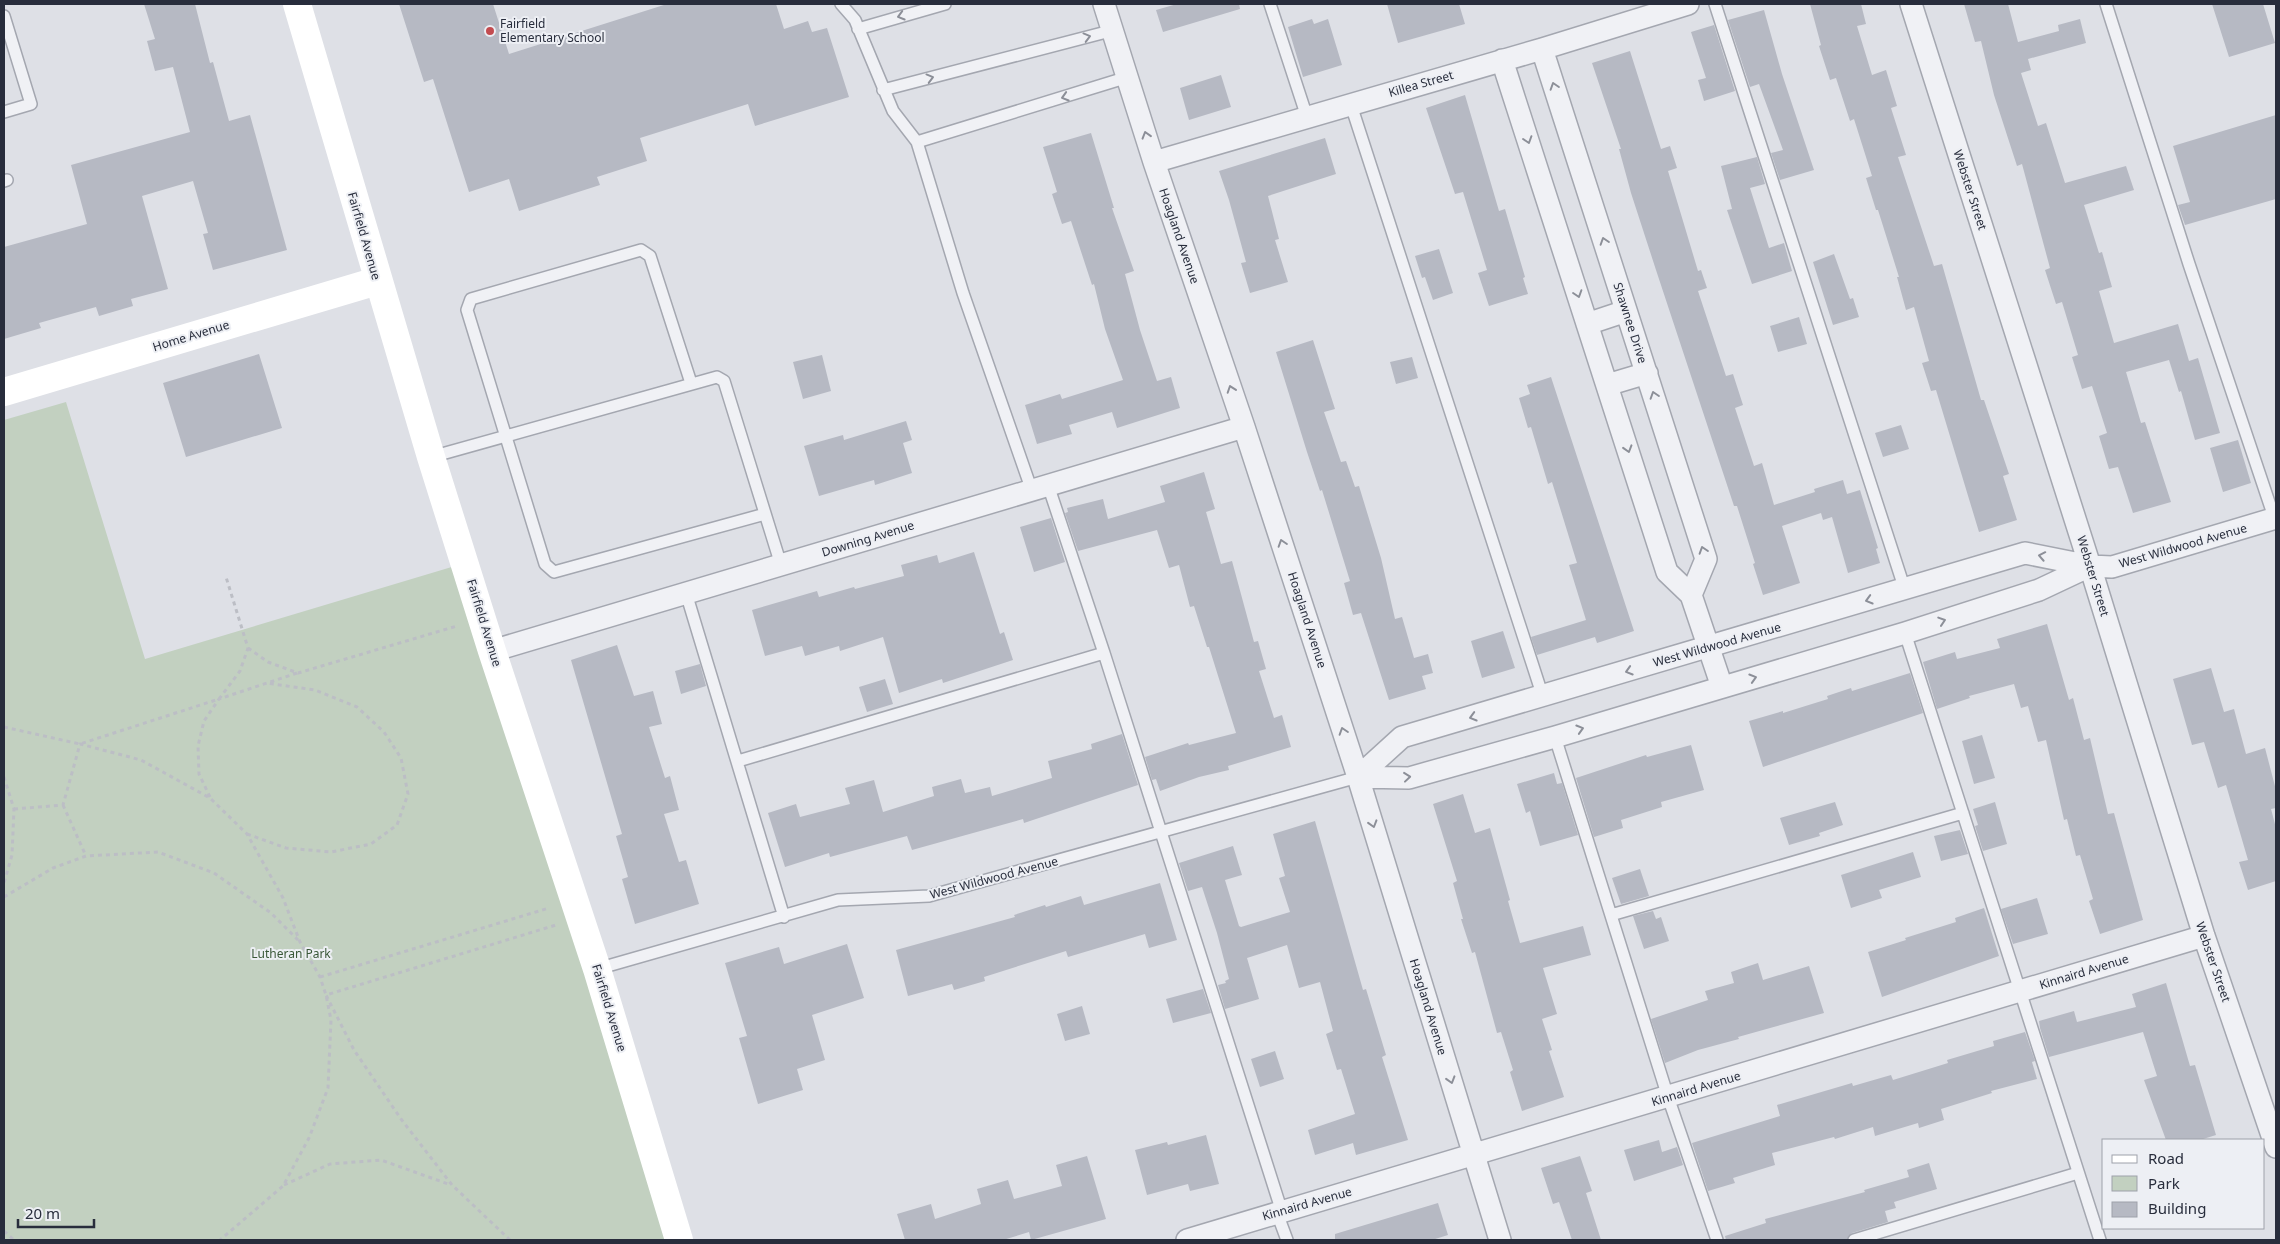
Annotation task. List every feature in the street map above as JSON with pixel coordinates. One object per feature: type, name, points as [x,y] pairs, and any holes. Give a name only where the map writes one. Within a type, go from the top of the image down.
[{"type":"main road","name":"Fairfield Avenue","points":[[297,4],[377,281],[431,457],[492,651],[597,968],[680,1240]]},
{"type":"main road","name":"Home Avenue","points":[[4,392],[377,281]]},
{"type":"street","name":"Hoagland Avenue","points":[[1104,4],[1114,30],[1154,162],[1244,427],[1358,778],[1500,1240]]},
{"type":"street","name":"Killea Street","points":[[1154,162],[1542,49],[1688,4]]},
{"type":"street","name":"Webster Street","points":[[1912,4],[2090,566],[2204,936],[2276,1147]]},
{"type":"street","name":"Shawnee Drive","points":[[1542,49],[1706,560],[1691,595]]},
{"type":"street","points":[[1502,60],[1608,385],[1666,572],[1691,595],[1722,687]]},
{"type":"street","points":[[1588,324],[1626,311]]},
{"type":"street","points":[[1608,385],[1647,373]]},
{"type":"street","name":"Downing Avenue","points":[[492,651],[1244,427]]},
{"type":"street","name":"West Wildwood Avenue","points":[[1358,778],[1402,737],[1543,697],[2025,553],[2090,566],[2112,567],[2276,521]]},
{"type":"street","name":"West Wildwood Avenue","points":[[1358,778],[1409,778],[1555,737],[1904,633],[2039,590],[2090,566]]},
{"type":"street","name":"Kinnaird Avenue","points":[[1187,1240],[1474,1156],[2204,936]]},
{"type":"lane","points":[[841,4],[855,20],[892,111],[918,142],[963,293],[1104,653],[1162,832],[1280,1212],[1287,1240]]},
{"type":"lane","points":[[858,29],[945,4]]},
{"type":"lane","points":[[1270,4],[1307,117]]},
{"type":"lane","points":[[1715,4],[1905,590]]},
{"type":"lane","points":[[2106,4],[2189,264],[2276,521]]},
{"type":"lane","points":[[4,16],[31,104],[4,112]]},
{"type":"lane","points":[[883,90],[1114,30]]},
{"type":"lane","points":[[918,142],[1128,77]]},
{"type":"lane","points":[[1351,105],[1543,697]]},
{"type":"lane","points":[[691,383],[650,256],[641,250],[471,299],[467,310],[545,564],[554,572],[765,514]]},
{"type":"lane","points":[[431,457],[717,377],[724,381],[781,565]]},
{"type":"lane","points":[[686,593],[784,917]]},
{"type":"lane","points":[[1904,633],[2100,1240]]},
{"type":"lane","points":[[738,761],[1104,653]]},
{"type":"lane","points":[[1555,737],[1668,1097],[1717,1240]]},
{"type":"lane","name":"West Wildwood Avenue","points":[[597,968],[784,917],[838,900],[929,896],[1358,778]]},
{"type":"lane","points":[[1611,915],[1963,813]]},
{"type":"lane","points":[[1854,1240],[2078,1173]]},
{"type":"path","points":[[210,798],[199,774],[198,746],[204,721],[240,671],[248,648],[226,577]]},
{"type":"path","points":[[80,744],[298,673],[483,619]]},
{"type":"path","points":[[248,648],[268,662],[298,673]]},
{"type":"path","points":[[247,834],[286,848],[331,852],[371,844],[397,825],[408,794],[401,758],[384,732],[357,707],[315,690],[266,683]]},
{"type":"path","points":[[4,727],[141,760],[210,798],[247,834],[283,898],[300,942],[320,977],[331,1020],[328,1088],[309,1138],[283,1186]]},
{"type":"path","points":[[80,744],[64,805],[86,856]]},
{"type":"path","points":[[4,777],[14,809],[12,855],[4,883]]},
{"type":"path","points":[[14,809],[64,805]]},
{"type":"path","points":[[4,897],[53,868],[86,856],[158,852],[214,873],[271,913],[300,942]]},
{"type":"path","points":[[320,977],[578,909]]},
{"type":"path","points":[[326,995],[578,909]]},
{"type":"path","points":[[326,995],[354,1050],[401,1119],[452,1186],[510,1240]]},
{"type":"path","points":[[220,1240],[283,1186],[330,1164],[381,1160],[452,1186]]},
{"type":"path","points":[[4,1231],[14,1240]]},
{"type":"green space","name":"Lutheran Park","points":[[66,402],[145,659],[465,563],[679,1240],[4,1240],[4,420]]},
{"type":"building","points":[[144,4],[195,4],[210,63],[213,62],[229,121],[250,115],[287,250],[213,270],[203,234],[208,233],[193,181],[142,196],[168,289],[131,299],[133,306],[99,316],[96,307],[39,323],[41,328],[4,339],[4,247],[87,224],[71,165],[190,132],[173,67],[155,71],[147,41],[155,39]]},
{"type":"building","points":[[399,4],[493,4],[509,54],[667,4],[776,4],[784,29],[808,21],[812,32],[827,28],[849,97],[755,126],[748,104],[640,138],[647,161],[597,177],[600,185],[519,211],[509,179],[469,192],[433,79],[424,82]]},
{"type":"building","points":[[1177,4],[1239,4],[1240,9],[1163,32],[1156,10]]},
{"type":"building","points":[[1387,4],[1459,4],[1465,24],[1398,43]]},
{"type":"building","points":[[1810,4],[1861,4],[1866,24],[1857,26],[1872,75],[1886,70],[1897,106],[1891,108],[1906,155],[1898,157],[1934,266],[1942,264],[1981,400],[1984,400],[2009,474],[2003,476],[2017,520],[1979,532],[1936,390],[1931,391],[1922,363],[1929,361],[1914,307],[1906,310],[1897,277],[1899,277],[1866,178],[1872,176],[1854,119],[1850,121],[1836,78],[1830,80],[1819,46],[1821,45]]},
{"type":"building","points":[[1964,4],[2008,4],[2018,42],[2059,31],[2058,25],[2080,19],[2086,43],[2028,59],[2031,70],[2021,73],[2038,126],[2046,123],[2065,183],[2126,166],[2134,190],[2084,205],[2099,253],[2102,252],[2112,287],[2099,291],[2114,343],[2178,324],[2189,361],[2198,358],[2220,433],[2195,440],[2181,391],[2179,392],[2169,360],[2126,372],[2141,423],[2145,422],[2171,502],[2133,513],[2118,467],[2109,469],[2099,436],[2107,433],[2092,386],[2082,389],[2072,357],[2078,355],[2062,302],[2056,304],[2045,270],[2050,268],[2022,164],[2017,166],[1994,95],[1981,41],[1975,42]]},
{"type":"building","points":[[2212,4],[2263,4],[2275,43],[2229,57]]},
{"type":"building","points":[[1764,10],[1782,74],[1814,170],[1780,180],[1771,153],[1783,150],[1759,84],[1750,87],[1728,20]]},
{"type":"building","points":[[1312,19],[1314,24],[1328,19],[1342,65],[1303,77],[1288,27]]},
{"type":"building","points":[[1714,25],[1735,91],[1704,101],[1698,80],[1706,78],[1691,32]]},
{"type":"building","points":[[1630,51],[1661,149],[1670,146],[1677,168],[1668,171],[1698,271],[1701,270],[1707,288],[1698,291],[1726,376],[1733,374],[1743,405],[1735,408],[1754,466],[1762,463],[1774,505],[1815,492],[1814,489],[1843,480],[1847,494],[1860,490],[1878,548],[1876,549],[1880,563],[1848,573],[1832,517],[1823,520],[1821,513],[1782,526],[1800,583],[1763,595],[1737,506],[1734,506],[1631,193],[1619,149],[1621,149],[1592,63]]},
{"type":"building","points":[[1221,75],[1231,107],[1189,120],[1180,88]]},
{"type":"building","points":[[1465,95],[1499,211],[1505,209],[1525,277],[1523,278],[1528,294],[1489,306],[1478,273],[1487,270],[1463,192],[1455,194],[1426,108]]},
{"type":"building","points":[[2276,115],[2276,199],[2185,225],[2178,205],[2190,202],[2173,146]]},
{"type":"building","points":[[1091,133],[1114,208],[1112,208],[1134,271],[1125,274],[1140,330],[1157,381],[1171,377],[1180,408],[1117,428],[1112,412],[1069,425],[1072,434],[1037,444],[1025,405],[1060,394],[1062,399],[1123,380],[1105,329],[1094,284],[1092,285],[1071,221],[1062,224],[1052,194],[1057,192],[1043,147]]},
{"type":"building","points":[[1325,138],[1336,174],[1268,196],[1279,239],[1275,240],[1288,282],[1250,293],[1241,263],[1246,262],[1219,171]]},
{"type":"building","points":[[1757,157],[1765,184],[1750,188],[1769,248],[1784,243],[1792,271],[1752,284],[1727,210],[1732,209],[1721,166]]},
{"type":"building","points":[[1439,249],[1453,293],[1433,300],[1425,277],[1422,278],[1415,256]]},
{"type":"building","points":[[1834,254],[1850,299],[1853,298],[1859,317],[1833,325],[1813,262]]},
{"type":"building","points":[[1799,317],[1807,344],[1778,352],[1770,326]]},
{"type":"building","points":[[1313,340],[1335,409],[1324,412],[1341,462],[1346,461],[1355,487],[1359,486],[1381,558],[1395,619],[1402,617],[1414,658],[1428,654],[1433,673],[1422,676],[1426,689],[1389,700],[1361,613],[1353,615],[1344,583],[1350,581],[1276,352]]},
{"type":"building","points":[[259,354],[282,428],[186,457],[163,383]]},
{"type":"building","points":[[822,355],[831,391],[803,399],[793,362]]},
{"type":"building","points":[[1412,357],[1418,378],[1396,384],[1390,362]]},
{"type":"building","points":[[1551,377],[1634,631],[1597,643],[1595,637],[1537,655],[1531,637],[1586,620],[1569,565],[1577,563],[1552,482],[1548,484],[1531,427],[1528,428],[1519,398],[1530,394],[1527,385]]},
{"type":"building","points":[[906,421],[912,440],[903,443],[912,473],[875,485],[874,480],[819,496],[804,446],[843,435],[844,440]]},
{"type":"building","points":[[1901,425],[1909,449],[1883,457],[1875,433]]},
{"type":"building","points":[[2238,440],[2251,483],[2223,492],[2210,448]]},
{"type":"building","points":[[1204,472],[1215,509],[1206,512],[1221,564],[1232,561],[1254,642],[1258,641],[1266,669],[1259,671],[1274,718],[1282,715],[1291,747],[1228,766],[1229,770],[1199,777],[1160,791],[1156,779],[1152,780],[1145,757],[1188,743],[1189,745],[1236,733],[1209,647],[1207,647],[1194,606],[1190,607],[1179,565],[1169,568],[1157,530],[1078,551],[1065,513],[1068,512],[1067,508],[1103,499],[1108,519],[1165,502],[1160,486]]},
{"type":"building","points":[[1051,518],[1065,562],[1034,572],[1020,527]]},
{"type":"building","points":[[974,552],[1000,634],[1004,632],[1013,660],[943,683],[942,679],[899,693],[883,637],[840,651],[839,646],[805,656],[802,646],[765,656],[752,610],[817,591],[819,597],[904,576],[901,565],[937,555],[939,563]]},
{"type":"building","points":[[2047,624],[2069,700],[2073,698],[2084,740],[2090,738],[2108,814],[2114,813],[2143,920],[2100,934],[2089,901],[2093,899],[2080,855],[2076,856],[2067,819],[2064,820],[2046,740],[2038,742],[2028,706],[2021,708],[2014,684],[1969,696],[1970,698],[1937,709],[1923,662],[1955,652],[1957,659],[2000,648],[1997,639]]},
{"type":"building","points":[[1503,631],[1515,668],[1482,678],[1471,641]]},
{"type":"building","points":[[617,645],[634,696],[653,691],[662,724],[649,727],[665,778],[670,776],[679,810],[664,814],[679,862],[686,860],[699,904],[635,924],[622,879],[628,877],[616,836],[622,834],[571,660]]},
{"type":"building","points":[[700,664],[706,686],[681,694],[675,671]]},
{"type":"building","points":[[2211,668],[2224,712],[2234,709],[2246,754],[2265,748],[2276,790],[2276,808],[2271,809],[2276,828],[2276,881],[2248,890],[2239,862],[2248,860],[2226,785],[2218,788],[2204,742],[2192,745],[2173,679]]},
{"type":"building","points":[[1910,673],[1923,713],[1763,767],[1749,721],[1828,699],[1827,696],[1851,688],[1852,691]]},
{"type":"building","points":[[885,679],[893,704],[867,712],[859,687]]},
{"type":"building","points":[[1122,734],[1138,785],[1024,823],[1023,819],[912,850],[907,836],[830,857],[829,853],[785,867],[768,813],[796,804],[800,817],[850,804],[845,788],[874,780],[883,812],[934,796],[932,787],[961,779],[965,793],[990,787],[992,796],[1052,778],[1048,761],[1092,749],[1091,744]]},
{"type":"building","points":[[1982,735],[1995,778],[1974,784],[1962,741]]},
{"type":"building","points":[[1691,745],[1704,790],[1661,802],[1662,807],[1621,820],[1623,828],[1594,837],[1576,778],[1646,755],[1647,757]]},
{"type":"building","points":[[1554,773],[1557,784],[1562,783],[1578,835],[1540,846],[1530,811],[1526,813],[1517,784]]},
{"type":"building","points":[[1463,794],[1475,833],[1490,828],[1520,943],[1583,926],[1591,955],[1543,968],[1557,1014],[1542,1019],[1552,1050],[1549,1051],[1564,1097],[1522,1111],[1510,1072],[1513,1070],[1501,1032],[1497,1033],[1475,952],[1472,953],[1461,919],[1463,919],[1453,883],[1457,881],[1433,804]]},
{"type":"building","points":[[1835,802],[1843,825],[1819,833],[1820,836],[1789,845],[1780,818]]},
{"type":"building","points":[[1995,802],[2007,844],[1983,851],[1975,826],[1978,825],[1973,809]]},
{"type":"building","points":[[1315,821],[1363,990],[1366,989],[1386,1055],[1382,1057],[1408,1140],[1356,1155],[1353,1143],[1315,1155],[1308,1130],[1355,1114],[1341,1069],[1337,1070],[1326,1034],[1333,1031],[1320,982],[1299,988],[1287,945],[1247,958],[1259,999],[1225,1009],[1218,985],[1226,983],[1225,981],[1229,979],[1217,933],[1202,887],[1188,891],[1179,863],[1233,846],[1242,875],[1225,880],[1239,926],[1290,912],[1279,878],[1285,876],[1273,834]]},
{"type":"building","points":[[1960,830],[1968,854],[1941,861],[1934,836]]},
{"type":"building","points":[[1913,852],[1921,877],[1879,890],[1882,898],[1851,908],[1841,875]]},
{"type":"building","points":[[1640,869],[1649,896],[1621,904],[1612,878]]},
{"type":"building","points":[[1160,883],[1177,940],[1149,948],[1145,934],[1068,957],[1066,951],[984,977],[985,981],[954,990],[952,984],[908,996],[896,950],[1015,917],[1014,915],[1045,905],[1046,907],[1081,896],[1084,905]]},
{"type":"building","points":[[2037,898],[2048,934],[2013,944],[2001,909]]},
{"type":"building","points":[[1984,908],[1999,956],[1882,997],[1868,952],[1956,922],[1955,918]]},
{"type":"building","points":[[1653,911],[1656,919],[1661,917],[1669,941],[1644,949],[1633,916]]},
{"type":"building","points":[[847,944],[864,998],[812,1015],[825,1060],[797,1069],[803,1090],[758,1104],[739,1038],[747,1036],[725,963],[779,947],[784,964]]},
{"type":"building","points":[[1758,963],[1763,980],[1809,966],[1824,1013],[1738,1037],[1739,1039],[1698,1050],[1665,1063],[1651,1019],[1708,1000],[1705,991],[1734,983],[1731,972]]},
{"type":"building","points":[[2166,983],[2190,1066],[2195,1065],[2216,1135],[2203,1139],[2166,1139],[2144,1080],[2157,1076],[2143,1032],[2049,1057],[2039,1021],[2074,1011],[2077,1022],[2136,1007],[2132,994]]},
{"type":"building","points":[[1203,989],[1211,1013],[1173,1023],[1166,999]]},
{"type":"building","points":[[1082,1006],[1090,1034],[1065,1041],[1057,1014]]},
{"type":"building","points":[[2025,1032],[2035,1061],[2032,1062],[2037,1079],[1991,1091],[1992,1093],[1941,1109],[1944,1120],[1919,1128],[1918,1123],[1875,1136],[1873,1127],[1835,1139],[1834,1137],[1772,1153],[1775,1165],[1733,1178],[1735,1183],[1708,1191],[1692,1143],[1780,1116],[1777,1105],[1852,1083],[1853,1086],[1891,1075],[1893,1080],[1948,1063],[1947,1060],[1994,1046],[1993,1041]]},
{"type":"building","points":[[1275,1051],[1284,1079],[1260,1087],[1251,1059]]},
{"type":"building","points":[[1206,1135],[1219,1184],[1190,1191],[1188,1184],[1147,1195],[1135,1150],[1167,1142],[1168,1145]]},
{"type":"building","points":[[1659,1140],[1662,1152],[1677,1147],[1683,1165],[1634,1181],[1624,1150]]},
{"type":"building","points":[[1087,1156],[1106,1219],[1031,1240],[1029,1232],[1003,1240],[905,1240],[897,1214],[931,1204],[935,1219],[981,1204],[977,1189],[1008,1180],[1014,1199],[1062,1186],[1056,1165]]},
{"type":"building","points":[[1580,1156],[1592,1191],[1586,1193],[1601,1240],[1572,1240],[1559,1202],[1553,1204],[1541,1168]]},
{"type":"building","points":[[1929,1163],[1937,1189],[1894,1202],[1896,1208],[1885,1211],[1888,1222],[1852,1233],[1847,1240],[1726,1240],[1725,1236],[1766,1223],[1765,1219],[1865,1192],[1864,1190],[1909,1177],[1907,1170]]},
{"type":"building","points":[[1438,1203],[1448,1235],[1432,1240],[1335,1240],[1335,1234]]},
{"type":"place","name":"Fairfield Elementary School","points":[[490,31]]}]
